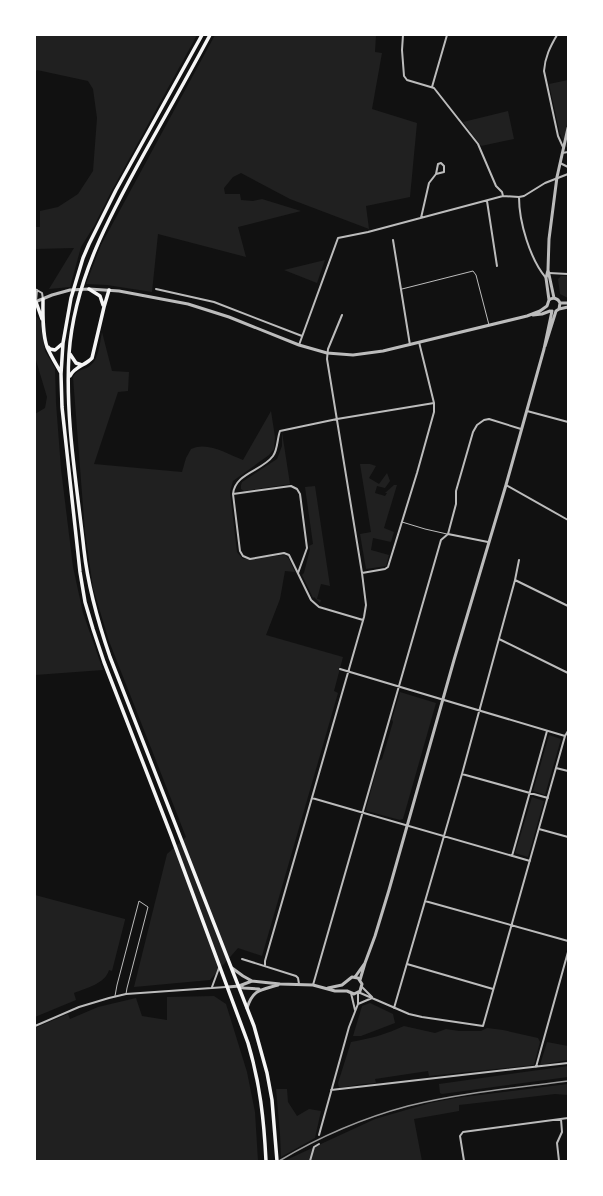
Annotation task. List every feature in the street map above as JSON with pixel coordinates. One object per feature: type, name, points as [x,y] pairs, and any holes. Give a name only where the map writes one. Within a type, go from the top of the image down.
[{"type":"main road","points":[[202,35],[116,190],[88,244],[71,298],[63,343],[61,374],[63,414],[74,532],[85,602],[104,662],[248,1043],[258,1082],[263,1114],[266,1161]]},
{"type":"main road","points":[[210,35],[122,194],[94,251],[78,300],[69,353],[68,379],[86,568],[96,613],[110,657],[256,1032],[268,1078],[273,1106],[277,1161]]},
{"type":"main road","points":[[89,289],[100,296],[104,307]]},
{"type":"main road","points":[[68,379],[72,371],[92,358],[109,290]]},
{"type":"main road","points":[[43,298],[43,323]]},
{"type":"main road","points":[[36,302],[43,323],[47,346],[61,374]]},
{"type":"main road","points":[[47,346],[50,349],[55,350],[63,343]]},
{"type":"main road","points":[[69,353],[76,363],[82,365]]},
{"type":"street","points":[[402,35],[404,76],[407,80],[434,88],[478,144],[496,186],[502,192],[503,196]]},
{"type":"street","points":[[432,87],[447,35]]},
{"type":"street","points":[[557,35],[548,51],[544,71],[558,136],[563,147]]},
{"type":"street","points":[[568,128],[557,177],[549,239],[549,271],[554,298],[560,303],[568,303]]},
{"type":"street","points":[[562,153],[568,152]]},
{"type":"street","points":[[421,218],[429,183],[436,174],[438,164],[441,162],[444,166],[444,172],[436,174]]},
{"type":"street","points":[[560,163],[568,167]]},
{"type":"street","points":[[299,345],[338,238],[368,232],[503,196],[524,196],[557,177],[568,174]]},
{"type":"street","points":[[519,197],[519,210],[532,256],[539,270],[546,278]]},
{"type":"street","points":[[487,201],[497,266]]},
{"type":"street","points":[[393,240],[410,345]]},
{"type":"street","points":[[549,271],[568,274]]},
{"type":"street","points":[[527,316],[540,311],[547,306],[549,300],[546,278],[549,271]]},
{"type":"street","points":[[36,290],[36,302],[43,298],[63,292],[89,289],[109,290],[169,300],[207,309],[299,345],[327,353],[353,355],[369,354],[410,345],[568,307]]},
{"type":"street","points":[[156,289],[214,302],[302,336]]},
{"type":"street","points":[[36,290],[42,294],[43,298]]},
{"type":"street","points":[[549,300],[554,298]]},
{"type":"street","points":[[544,349],[560,303]]},
{"type":"street","points":[[373,998],[362,986],[360,980],[364,963],[380,921],[544,349],[551,311],[547,306]]},
{"type":"street","points":[[542,314],[548,318],[549,321]]},
{"type":"street","points":[[265,965],[366,605],[327,353],[342,315]]},
{"type":"street","points":[[362,573],[388,568],[434,412],[434,403],[419,342]]},
{"type":"street","points":[[363,620],[319,607],[311,600],[292,558],[289,555],[284,553],[250,559],[243,556],[240,551],[233,494],[234,488],[237,482],[272,458],[276,451],[280,431],[337,419],[434,403]]},
{"type":"street","points":[[526,411],[568,422]]},
{"type":"street","points":[[313,985],[440,540],[448,534],[456,504],[456,492],[473,432],[477,425],[488,419],[521,429]]},
{"type":"street","points":[[506,485],[541,507],[568,520]]},
{"type":"street","points":[[233,494],[291,486],[297,488],[300,494],[307,548],[298,573]]},
{"type":"street","points":[[448,534],[488,542]]},
{"type":"street","points":[[394,1008],[462,774],[515,580],[519,560]]},
{"type":"street","points":[[515,580],[568,606]]},
{"type":"street","points":[[499,639],[568,673]]},
{"type":"street","points":[[340,669],[565,736]]},
{"type":"street","points":[[512,856],[547,731]]},
{"type":"street","points":[[351,993],[358,992],[394,1008],[422,1017],[483,1026],[565,736],[568,731]]},
{"type":"street","points":[[556,768],[568,771]]},
{"type":"street","points":[[462,774],[548,798]]},
{"type":"street","points":[[312,798],[530,861]]},
{"type":"street","points":[[539,829],[568,837]]},
{"type":"street","points":[[425,901],[568,941]]},
{"type":"street","points":[[536,1067],[568,952]]},
{"type":"street","points":[[242,958],[265,965],[268,968],[296,976],[300,984]]},
{"type":"street","points":[[328,988],[339,986],[345,983],[349,978],[354,977],[364,963]]},
{"type":"street","points":[[407,964],[493,989]]},
{"type":"street","points":[[212,987],[220,967]]},
{"type":"street","points":[[231,967],[252,981],[313,985],[335,991],[347,990]]},
{"type":"street","points":[[354,977],[360,980]]},
{"type":"street","points":[[35,1026],[92,1002],[115,996],[239,986],[252,981]]},
{"type":"street","points":[[345,983],[347,990],[351,993],[355,1011]]},
{"type":"street","points":[[247,1008],[252,996],[261,990],[280,984]]},
{"type":"street","points":[[239,986],[261,990]]},
{"type":"street","points":[[319,1135],[331,1090],[358,1004],[358,992],[362,986]]},
{"type":"street","points":[[358,1004],[373,998]]},
{"type":"street","points":[[331,1090],[568,1063]]},
{"type":"street","points":[[464,1161],[460,1136],[463,1132],[568,1118]]},
{"type":"street","points":[[559,1161],[557,1143],[562,1132],[561,1119]]},
{"type":"street","points":[[310,1161],[314,1147],[319,1144]]},
{"type":"lane","points":[[401,289],[473,271],[476,275],[490,325]]},
{"type":"lane","points":[[402,522],[448,534]]},
{"type":"lane","points":[[115,996],[139,901],[148,907],[126,994]]},
{"type":"shaded area","points":[[35,35],[197,35],[94,226],[81,247],[70,287],[49,289],[74,248],[35,249],[35,227],[40,227],[40,211],[58,207],[78,194],[93,171],[97,118],[93,89],[88,81],[37,70],[35,72]]},
{"type":"shaded area","points":[[215,35],[376,35],[375,52],[382,53],[372,109],[417,123],[410,197],[366,206],[369,229],[290,199],[241,173],[233,177],[224,188],[225,194],[240,194],[241,200],[253,201],[262,199],[301,211],[238,227],[246,257],[158,234],[152,292],[107,285],[86,284],[101,245]]},
{"type":"shaded area","points":[[568,80],[568,147],[566,147],[560,134],[549,84]]},
{"type":"shaded area","points":[[508,111],[514,139],[481,146],[463,122]]},
{"type":"shaded area","points":[[325,260],[317,283],[284,270]]},
{"type":"shaded area","points":[[561,276],[568,276],[568,298],[560,294],[558,279]]},
{"type":"shaded area","points":[[35,315],[40,320],[45,351],[55,368],[61,469],[73,567],[83,613],[103,670],[35,675],[35,414],[45,408],[47,397],[35,357]]},
{"type":"shaded area","points":[[102,332],[112,371],[129,372],[128,391],[118,392],[94,464],[182,472],[186,458],[191,449],[204,446],[217,449],[243,460],[271,411],[275,437],[274,449],[269,455],[233,481],[230,492],[237,552],[243,559],[285,555],[289,559],[295,572],[285,571],[280,599],[266,635],[343,657],[334,691],[338,693],[262,956],[238,948],[210,980],[134,987],[167,854],[186,837],[109,641],[93,588],[85,532],[73,377],[80,370],[89,367],[94,362],[99,349]]},
{"type":"shaded area","points":[[282,432],[290,484],[244,491],[241,489],[242,482],[277,459],[282,446]]},
{"type":"shaded area","points":[[360,464],[370,464],[376,466],[369,478],[379,484],[387,473],[390,481],[385,488],[377,486],[375,493],[385,496],[387,493],[385,493],[394,485],[397,485],[384,528],[394,532],[391,542],[373,538],[371,550],[389,555],[386,566],[366,569],[360,534],[371,532]]},
{"type":"shaded area","points":[[315,486],[330,586],[321,584],[317,599],[321,600],[320,603],[314,597],[313,598],[302,575],[304,573],[310,549],[309,546],[313,544],[305,487]]},
{"type":"shaded area","points":[[400,692],[436,703],[403,819],[400,820],[367,811],[366,809],[379,761],[382,759],[393,722],[392,719]]},
{"type":"shaded area","points":[[549,735],[561,739],[545,795],[533,791]]},
{"type":"shaded area","points":[[532,797],[544,801],[528,857],[515,853]]},
{"type":"shaded area","points":[[35,895],[125,920],[112,971],[109,970],[104,979],[99,982],[74,993],[76,1000],[35,1017]]},
{"type":"shaded area","points":[[214,996],[226,1004],[247,1072],[255,1112],[258,1161],[35,1161],[35,1028],[68,1014],[70,1019],[98,1007],[136,998],[142,1016],[167,1020],[167,997]]},
{"type":"shaded area","points":[[370,1003],[393,1014],[395,1023],[361,1036],[353,1036],[362,1006]]},
{"type":"shaded area","points":[[404,1026],[435,1033],[446,1029],[459,1031],[481,1031],[487,1028],[538,1038],[540,1042],[534,1065],[429,1076],[428,1071],[375,1079],[376,1083],[339,1088],[338,1083],[351,1042],[378,1036]]},
{"type":"shaded area","points":[[547,1042],[568,1046],[568,1060],[540,1065]]},
{"type":"shaded area","points":[[568,1066],[568,1077],[442,1094],[440,1093],[439,1084]]},
{"type":"shaded area","points":[[568,1084],[568,1095],[555,1094],[459,1105],[459,1111],[414,1119],[422,1161],[284,1161],[375,1119],[430,1103],[456,1098]]},
{"type":"shaded area","points":[[276,1089],[287,1089],[288,1102],[297,1116],[309,1109],[321,1111],[315,1138],[281,1157],[280,1134]]},
{"type":"railway","points":[[279,1161],[326,1136],[358,1122],[408,1106],[468,1094],[568,1081]]}]
